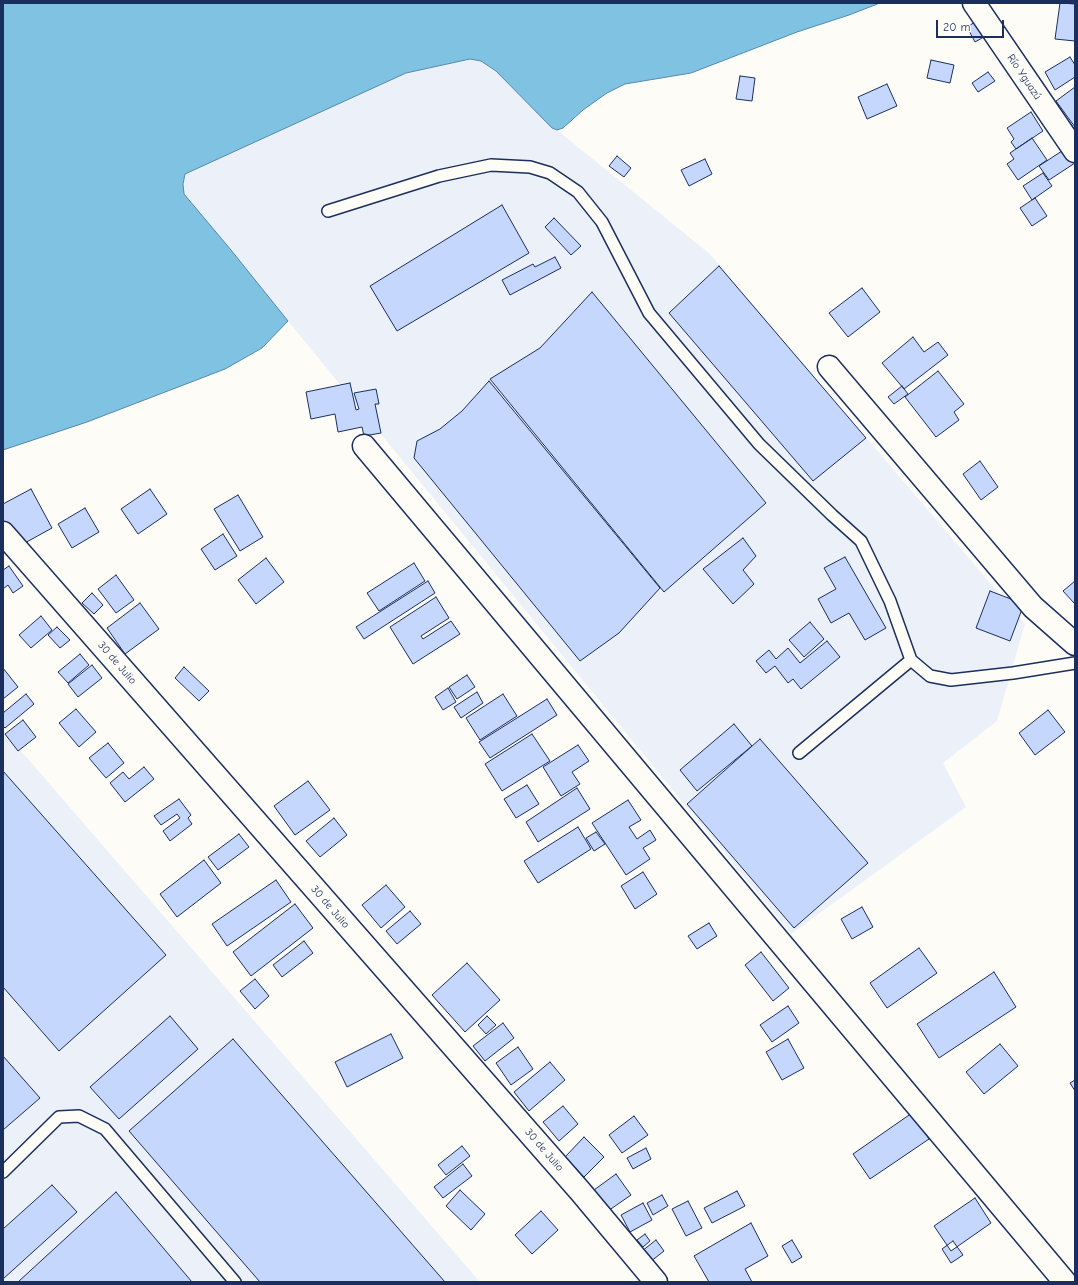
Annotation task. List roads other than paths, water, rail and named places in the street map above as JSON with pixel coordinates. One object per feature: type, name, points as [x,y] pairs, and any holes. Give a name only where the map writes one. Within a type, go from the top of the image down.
[{"type":"street","name":"Río Yguazú","points":[[974,3],[1075,151]]},
{"type":"street","points":[[829,368],[1033,607],[1075,644]]},
{"type":"street","points":[[364,446],[1065,1282]]},
{"type":"street","name":"30 de Julio","points":[[3,533],[574,1185],[656,1282]]},
{"type":"lane","points":[[328,211],[439,176],[491,165],[530,167],[550,173],[578,192],[602,222],[649,313],[760,444],[832,515],[861,541],[890,601],[911,660],[930,676],[951,680],[1013,673],[1075,663]]},
{"type":"lane","points":[[799,752],[911,660]]},
{"type":"lane","points":[[3,1172],[59,1117],[79,1116],[105,1129],[235,1282]]},
{"type":"water","points":[[3,3],[880,3],[797,32],[691,73],[625,84],[607,93],[583,110],[563,128],[557,130],[552,128],[496,71],[481,61],[470,59],[406,73],[185,174],[183,184],[184,194],[288,321],[262,348],[225,369],[87,422],[3,450]]}]
